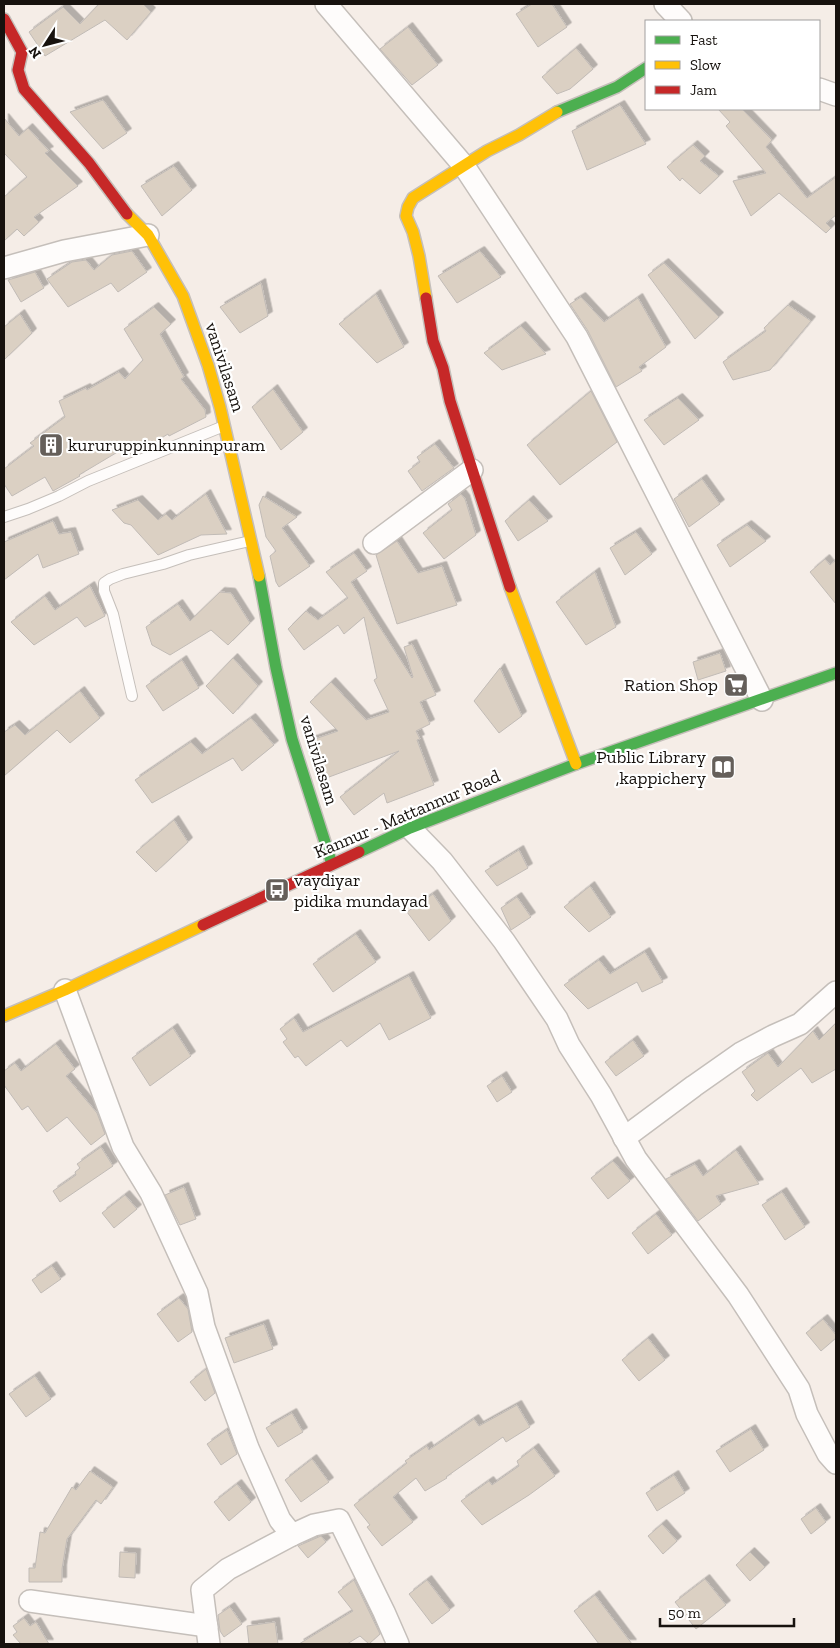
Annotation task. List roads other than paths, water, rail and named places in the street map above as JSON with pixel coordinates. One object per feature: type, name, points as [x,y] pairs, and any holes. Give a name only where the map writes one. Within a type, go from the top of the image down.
[{"type":"street","points":[[326,4],[464,166],[577,337],[762,700]]},
{"type":"street","points":[[665,4],[680,20]]},
{"type":"street","name":"vanivilasam","points":[[4,19],[22,52],[15,72],[24,89],[89,163],[122,210],[148,235],[183,296],[208,366],[225,426],[265,603],[276,668],[292,739],[332,864]]},
{"type":"street","points":[[576,764],[505,574],[450,401],[443,368],[433,341],[419,256],[406,216],[408,206],[413,198],[487,151],[563,109],[617,87],[645,69]]},
{"type":"street","points":[[820,89],[836,95]]},
{"type":"street","points":[[4,268],[64,251],[148,235]]},
{"type":"street","points":[[374,543],[472,470]]},
{"type":"street","name":"Kannur - Mattannur Road","points":[[4,1016],[65,990],[410,828],[576,764],[836,673]]},
{"type":"street","points":[[410,828],[442,861],[504,941],[557,1019],[570,1045],[601,1095],[640,1165],[743,1302],[798,1389],[807,1414],[828,1454],[836,1463]]},
{"type":"street","points":[[65,990],[123,1147],[151,1193],[197,1293],[204,1327],[248,1448],[280,1520],[292,1535]]},
{"type":"street","points":[[624,1138],[741,1053],[800,1024],[836,992]]},
{"type":"street","points":[[30,1602],[208,1635],[202,1590],[228,1569],[292,1535],[314,1525],[339,1520],[398,1644]]},
{"type":"lane","points":[[4,517],[59,496],[88,481],[225,426]]},
{"type":"lane","points":[[132,696],[113,614],[104,591],[104,583],[110,579],[189,555],[251,541]]},
{"type":"place","name":"kururuppinkunninpuram","points":[[51,445]]},
{"type":"place","name":"Ration Shop","points":[[736,685]]},
{"type":"place","name":"Public Library ,kappichery","points":[[723,767]]},
{"type":"place","name":"vaydiyar pidika mundayad","points":[[277,890]]}]
